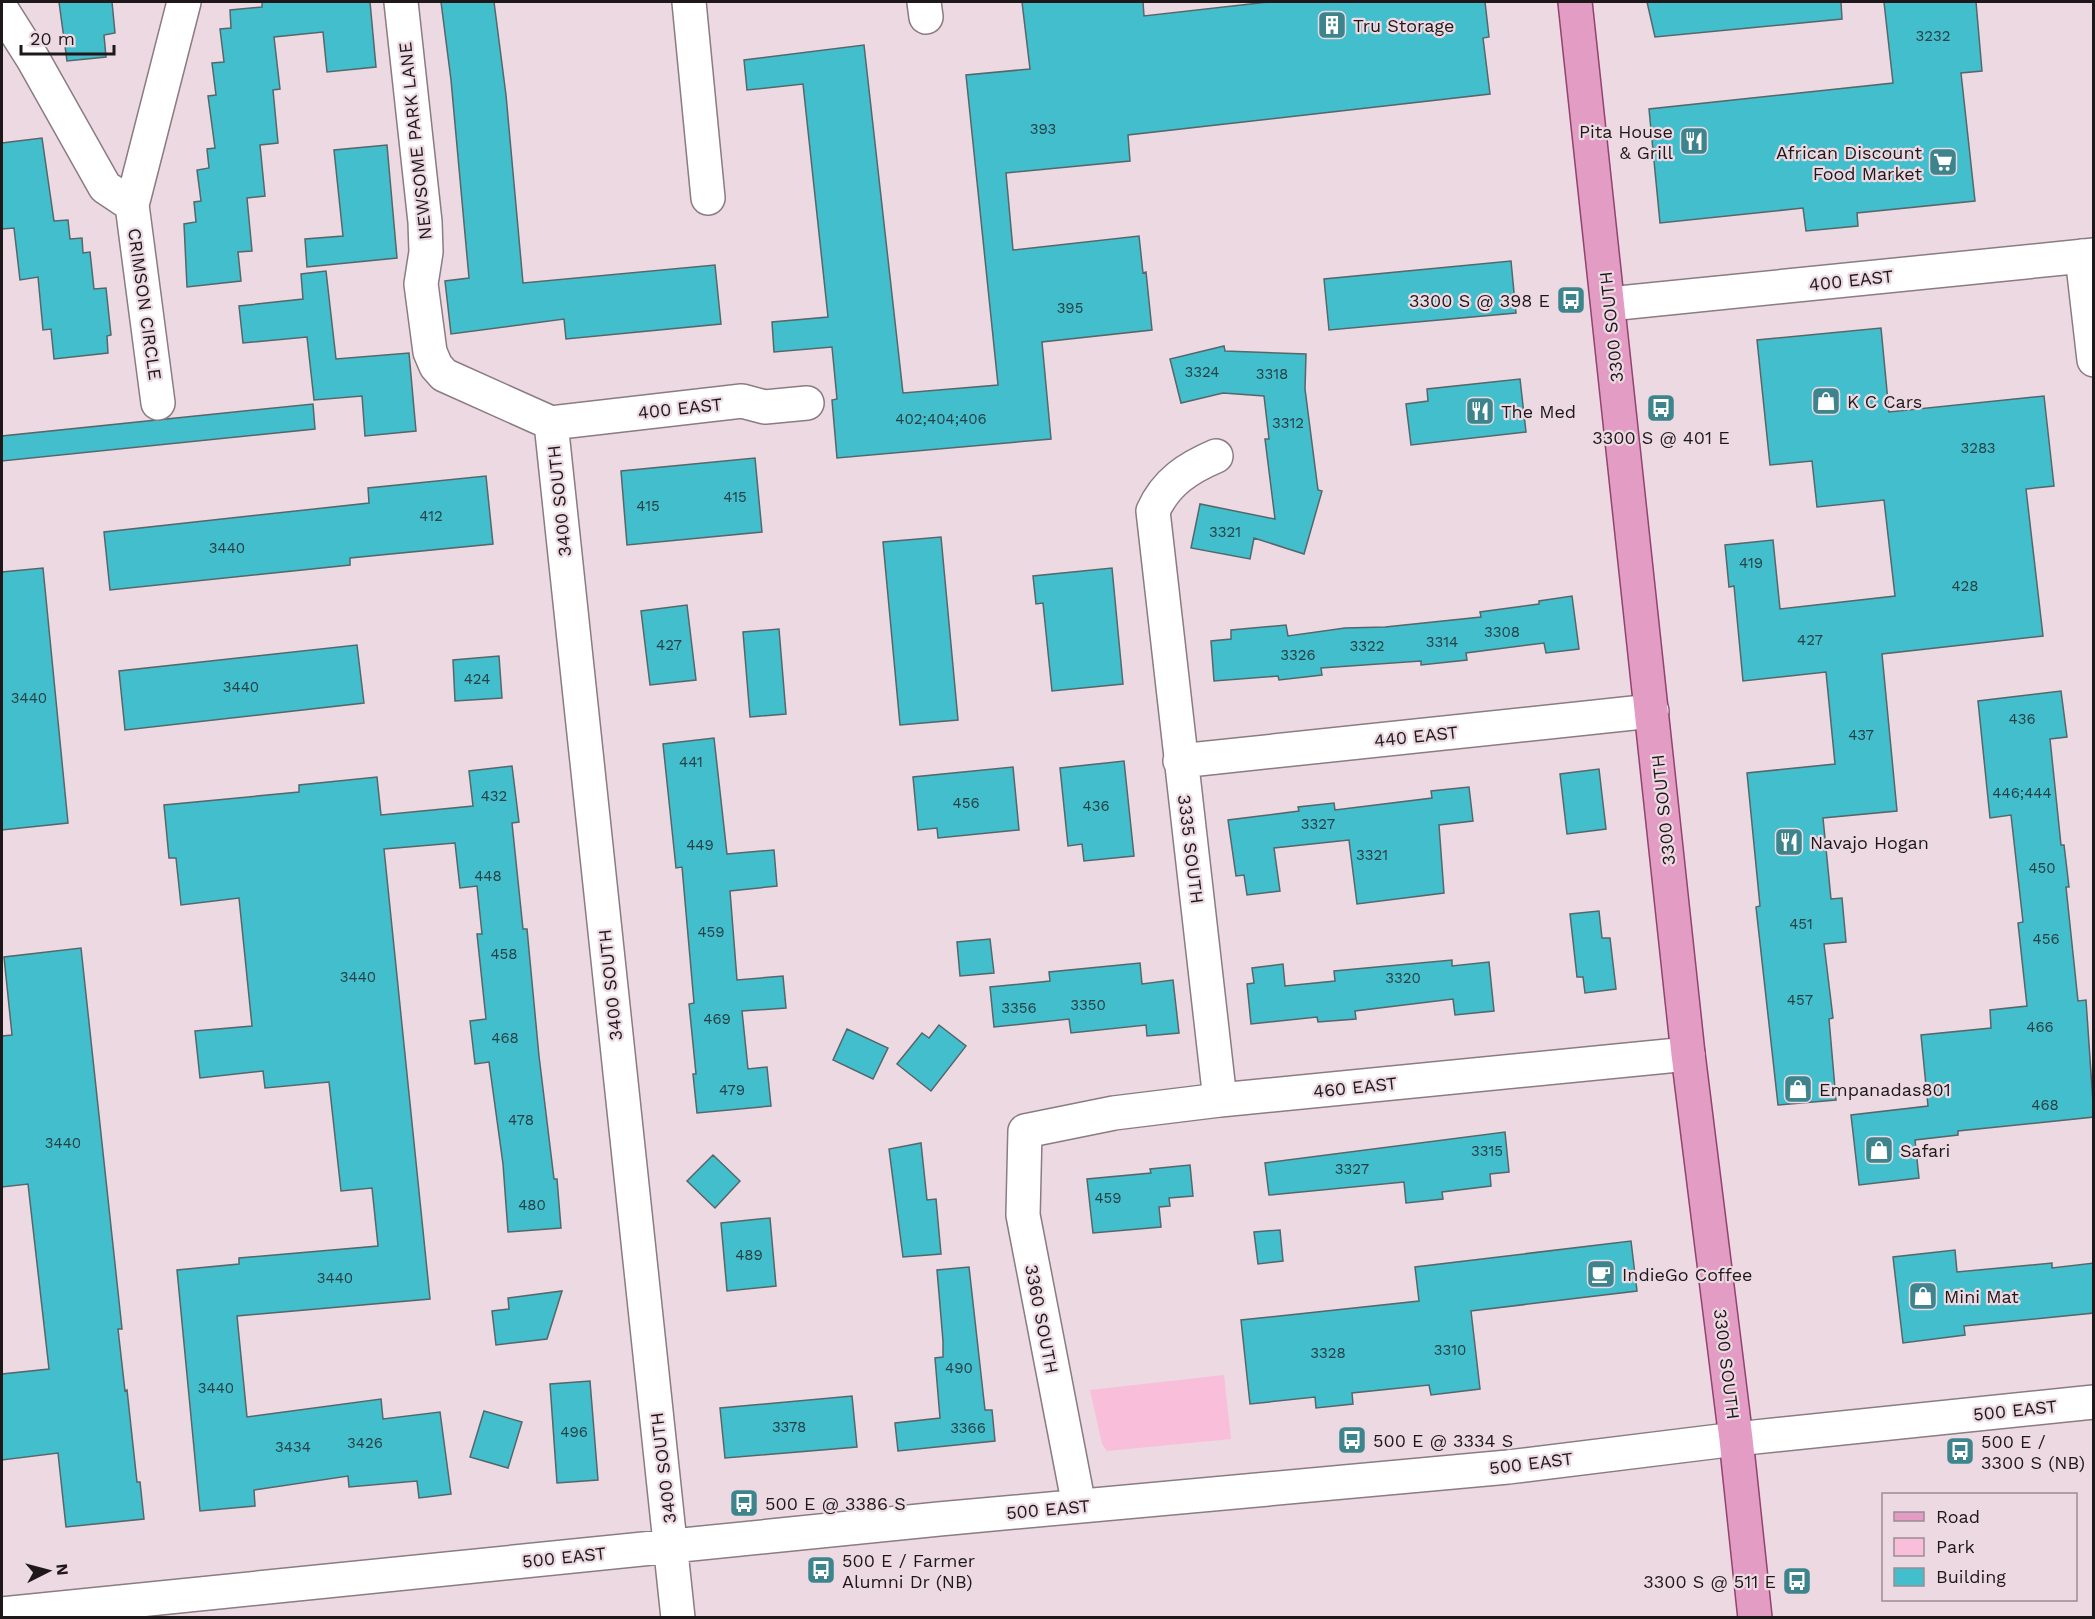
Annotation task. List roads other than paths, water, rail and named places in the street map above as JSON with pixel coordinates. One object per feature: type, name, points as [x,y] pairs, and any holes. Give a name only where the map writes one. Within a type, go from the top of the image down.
[{"type":"main road","name":"3300 SOUTH","points":[[1575,2],[1688,1054],[1736,1439],[1755,1617]]},
{"type":"street","name":"CRIMSON CIRCLE","points":[[158,403],[132,205],[184,2]]},
{"type":"street","name":"NEWSOME PARK LANE","points":[[401,2],[425,222],[426,252],[421,284],[430,352],[444,375],[551,423]]},
{"type":"street","points":[[689,2],[708,198]]},
{"type":"street","name":"CRIMSON CIRCLE","points":[[2,10],[33,59],[105,187],[132,205]]},
{"type":"street","name":"400 EAST","points":[[1609,304],[2088,256]]},
{"type":"street","points":[[2088,256],[2094,360]]},
{"type":"street","name":"400 EAST","points":[[551,423],[742,401],[765,407],[807,403]]},
{"type":"street","name":"3400 SOUTH","points":[[551,423],[678,1617]]},
{"type":"street","name":"3335 SOUTH","points":[[1216,456],[1187,469],[1160,495],[1153,511],[1220,1100]]},
{"type":"street","name":"440 EAST","points":[[1180,761],[1652,711]]},
{"type":"street","name":"460 EAST","points":[[1024,1131],[1114,1113],[1220,1100],[1688,1054]]},
{"type":"street","name":"3360 SOUTH","points":[[1024,1131],[1023,1215],[1079,1506]]},
{"type":"street","name":"500 EAST","points":[[2,1614],[1079,1506],[1508,1467],[1736,1439],[2094,1402]]},
{"type":"place","name":"Tru Storage","points":[[1332,25]]},
{"type":"place","name":"Pita House & Grill","points":[[1694,141]]},
{"type":"place","name":"African Discount Food Market","points":[[1943,162]]},
{"type":"place","name":"3300 S @ 398 E","points":[[1571,300]]},
{"type":"place","name":"K C Cars","points":[[1826,401]]},
{"type":"place","name":"3300 S @ 401 E","points":[[1661,408]]},
{"type":"place","name":"The Med","points":[[1480,411]]},
{"type":"place","name":"Navajo Hogan","points":[[1789,842]]},
{"type":"place","name":"Empanadas801","points":[[1798,1089]]},
{"type":"place","name":"Safari","points":[[1879,1150]]},
{"type":"place","name":"IndieGo Coffee","points":[[1601,1274]]},
{"type":"place","name":"Mini Mat","points":[[1923,1296]]},
{"type":"place","name":"500 E @ 3334 S","points":[[1352,1440]]},
{"type":"place","name":"500 E / 3300 S (NB)","points":[[1960,1451]]},
{"type":"place","name":"500 E @ 3386 S","points":[[744,1503]]},
{"type":"place","name":"500 E / Farmer Alumni Dr (NB)","points":[[821,1570]]},
{"type":"place","name":"3300 S @ 511 E","points":[[1797,1581]]}]
